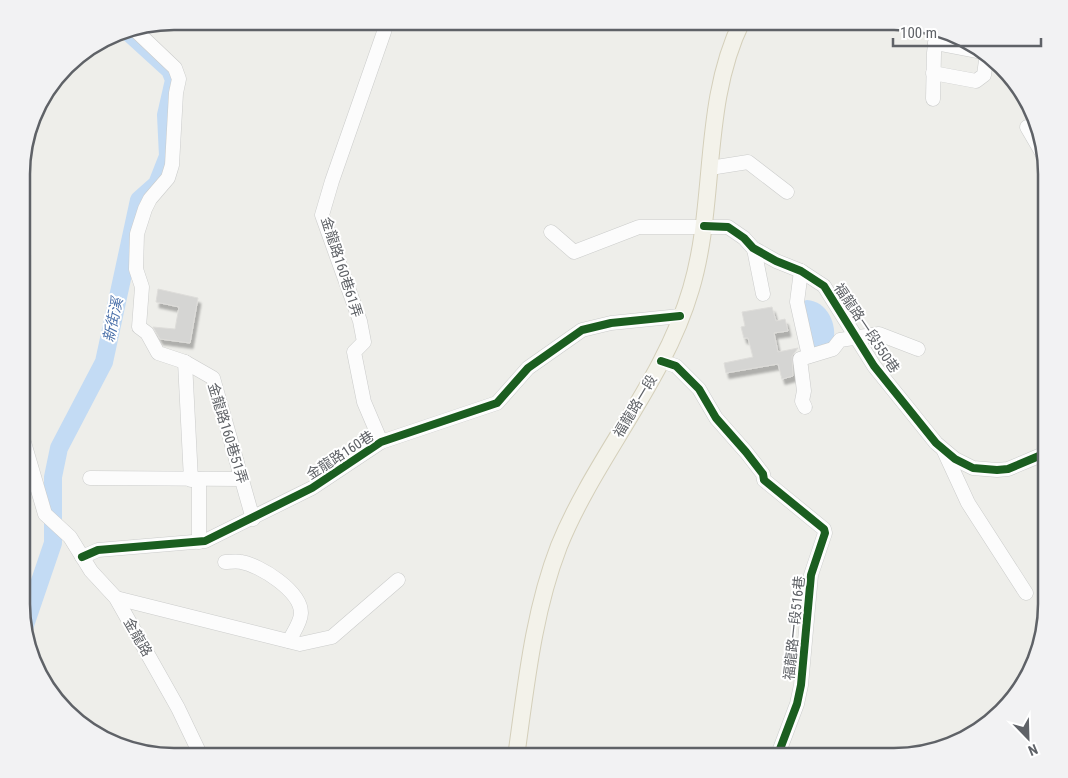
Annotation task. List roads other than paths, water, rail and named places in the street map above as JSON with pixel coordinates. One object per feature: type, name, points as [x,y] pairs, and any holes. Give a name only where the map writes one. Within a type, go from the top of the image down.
[{"type":"main road","name":"福龍路一段","points":[[517,748],[533,639],[559,547],[603,460],[661,361],[691,290],[702,246],[710,168],[726,61],[739,30]]},
{"type":"street","name":"金龍路160巷61弄","points":[[381,442],[364,402],[354,352],[364,342],[360,321],[322,215],[384,32]]},
{"type":"street","name":"金龍路160巷51弄","points":[[140,35],[176,68],[179,79],[176,93],[172,165],[168,178],[150,199],[137,234],[136,269],[142,287],[139,327],[147,333],[158,353],[185,362],[214,378],[253,519]]},
{"type":"street","points":[[933,99],[936,36]]},
{"type":"street","points":[[933,73],[976,81],[984,75],[986,63]]},
{"type":"street","points":[[1027,127],[1033,138]]},
{"type":"street","points":[[710,168],[748,162],[787,192]]},
{"type":"street","name":"福龍路一段550巷","points":[[551,232],[574,252],[639,227],[728,227],[754,248],[776,262],[800,271],[824,286],[874,366],[936,443],[955,459],[974,468],[997,470],[1008,469],[1038,456]]},
{"type":"street","points":[[754,248],[763,294]]},
{"type":"street","points":[[800,271],[797,302],[809,356]]},
{"type":"street","name":"金龍路160巷","points":[[82,557],[98,550],[199,542],[253,519],[312,488],[381,442],[497,403],[528,368],[582,330],[611,323],[680,316]]},
{"type":"street","points":[[805,407],[802,401],[804,391],[800,359],[832,350],[840,340],[879,334],[918,349]]},
{"type":"street","name":"福龍路一段516巷","points":[[661,361],[676,366],[699,389],[716,418],[746,452],[763,474],[764,480],[824,528],[825,533],[811,575],[801,685],[797,704],[780,748]]},
{"type":"street","points":[[185,362],[199,542]]},
{"type":"street","points":[[944,450],[968,503],[1026,593]]},
{"type":"street","name":"金龍路","points":[[30,465],[45,514],[70,537],[91,571],[116,598],[178,708],[197,748]]},
{"type":"street","points":[[90,478],[242,479]]},
{"type":"street","points":[[225,562],[241,562],[259,568],[288,589],[298,600],[301,615],[289,641]]},
{"type":"street","points":[[116,598],[300,644],[332,637],[398,580]]},
{"type":"water","points":[[803,301],[814,301],[825,309],[834,328],[833,342],[814,353]]},
{"type":"waterway","name":"新街溪","points":[[30,610],[53,543],[53,477],[59,448],[104,362],[139,200],[157,184],[168,156],[166,115],[174,80],[170,70],[133,36]]}]
